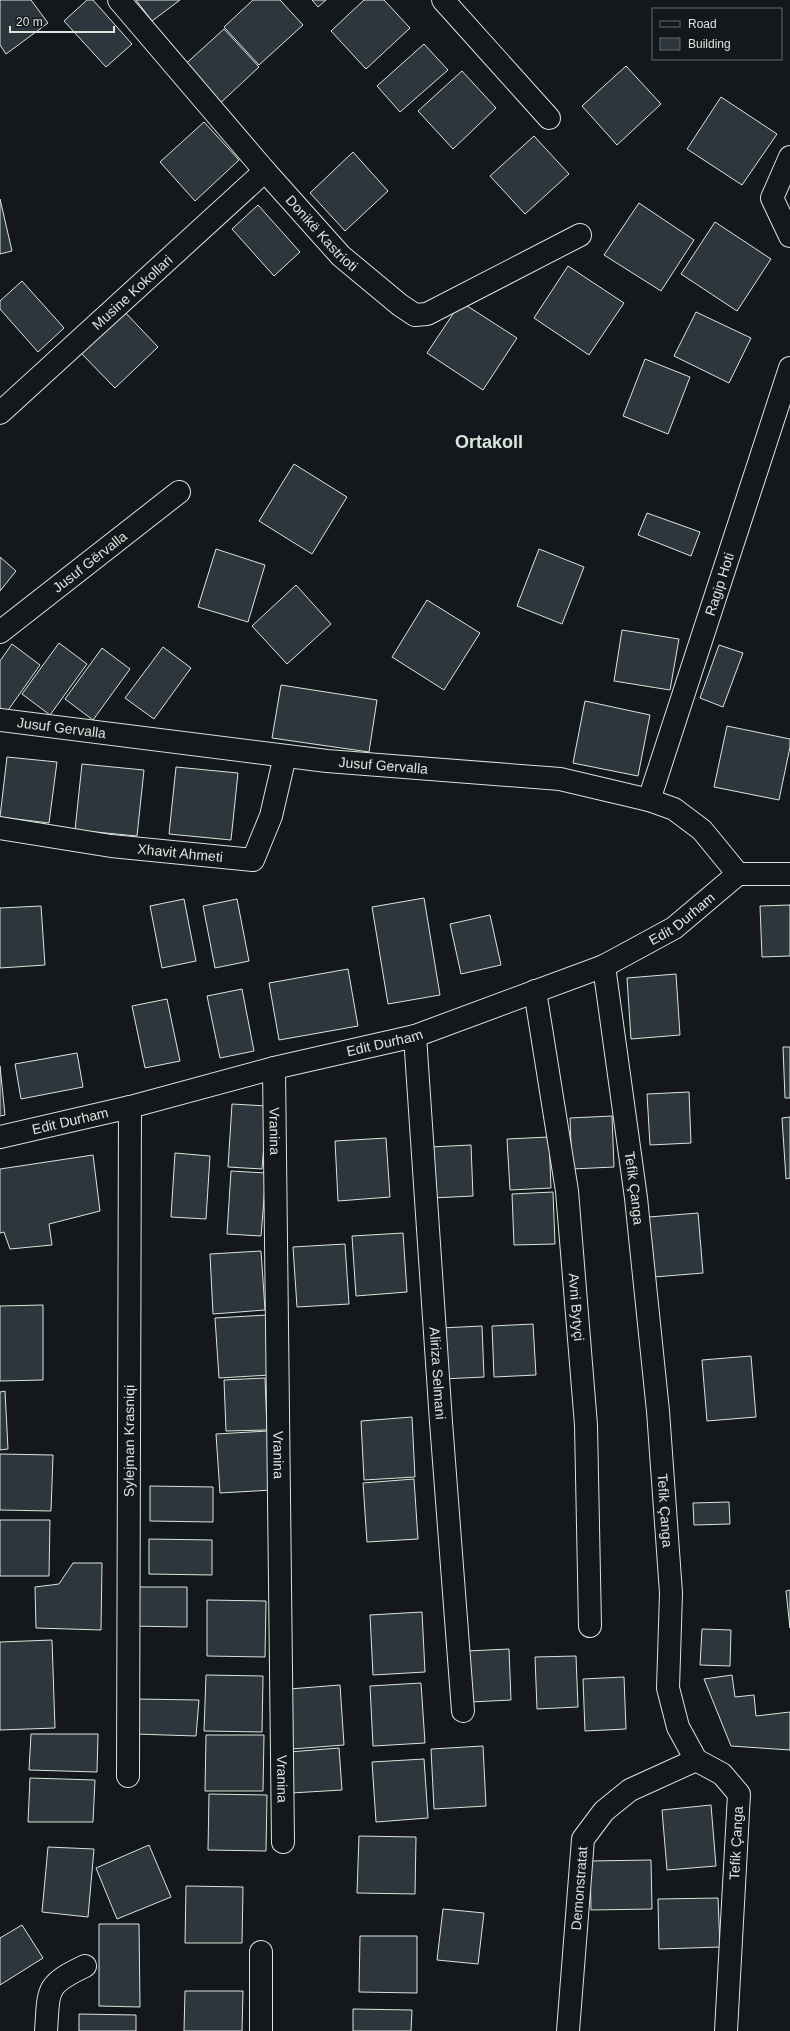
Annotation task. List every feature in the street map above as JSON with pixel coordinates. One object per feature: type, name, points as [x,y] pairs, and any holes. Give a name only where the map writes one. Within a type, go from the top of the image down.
[{"type":"street","name":"Donikë Kastrioti","points":[[119,0],[341,256],[400,305],[415,315],[427,314],[580,235]]},
{"type":"street","points":[[443,0],[549,118]]},
{"type":"street","points":[[790,157],[772,198],[790,236]]},
{"type":"street","name":"Musine Kokollari","points":[[0,413],[265,170]]},
{"type":"street","name":"Ragip Hoti","points":[[649,800],[790,368]]},
{"type":"street","name":"Jusuf Gërvalla","points":[[0,632],[179,492]]},
{"type":"street","name":"Jusuf Gervalla","points":[[0,720],[327,761],[560,779],[649,800],[674,809],[702,830],[738,874]]},
{"type":"street","name":"Xhavit Ahmeti","points":[[0,828],[111,846],[253,860],[271,816],[285,756]]},
{"type":"street","points":[[738,874],[790,874]]},
{"type":"street","name":"Edit Durham","points":[[0,1137],[130,1107],[274,1068],[415,1036],[604,966],[674,928],[738,874]]},
{"type":"street","name":"Tefik Çanga","points":[[604,966],[636,1198],[658,1411],[671,1593],[668,1688],[678,1727],[696,1760],[722,1774],[739,1794],[726,2031]]},
{"type":"street","name":"Avni Bytyçi","points":[[536,991],[567,1191],[586,1425],[590,1626]]},
{"type":"street","name":"Aliriza Selmani","points":[[415,1036],[440,1414],[463,1711]]},
{"type":"street","name":"Vranina","points":[[274,1068],[283,1842]]},
{"type":"street","name":"Sylejman Krasniqi","points":[[128,1776],[130,1107]]},
{"type":"street","name":"Demonstratat","points":[[568,2031],[583,1839],[604,1811],[630,1790],[696,1760]]},
{"type":"street","points":[[261,1952],[261,2031]]},
{"type":"street","points":[[46,2031],[50,1989],[62,1977],[85,1966]]},
{"type":"building","points":[[0,0],[31,0],[48,23],[6,54],[0,45]]},
{"type":"building","points":[[87,0],[93,0],[132,44],[106,67],[64,21]]},
{"type":"building","points":[[136,0],[180,0],[152,21]]},
{"type":"building","points":[[253,0],[280,0],[303,25],[259,65],[224,27]]},
{"type":"building","points":[[312,0],[326,0],[318,7]]},
{"type":"building","points":[[364,0],[384,0],[410,28],[366,69],[331,31]]},
{"type":"building","points":[[224,29],[259,67],[215,108],[180,69]]},
{"type":"building","points":[[424,44],[448,70],[400,112],[377,86]]},
{"type":"building","points":[[626,66],[661,104],[617,145],[582,106]]},
{"type":"building","points":[[462,71],[496,108],[453,149],[418,111]]},
{"type":"building","points":[[721,97],[777,134],[742,185],[687,149]]},
{"type":"building","points":[[204,122],[239,160],[195,201],[160,162]]},
{"type":"building","points":[[534,136],[569,174],[525,214],[490,176]]},
{"type":"building","points":[[353,152],[388,191],[345,231],[310,193]]},
{"type":"building","points":[[0,199],[12,251],[0,254]]},
{"type":"building","points":[[639,203],[694,240],[661,291],[604,255]]},
{"type":"building","points":[[258,205],[300,252],[274,276],[232,229]]},
{"type":"building","points":[[715,222],[771,259],[737,311],[681,274]]},
{"type":"building","points":[[568,266],[624,303],[589,355],[534,318]]},
{"type":"building","points":[[22,281],[64,328],[38,352],[0,309],[0,301]]},
{"type":"building","points":[[461,302],[517,338],[483,390],[427,353]]},
{"type":"building","points":[[122,309],[158,347],[115,388],[79,351]]},
{"type":"building","points":[[696,312],[751,338],[729,383],[674,356]]},
{"type":"building","points":[[645,359],[690,377],[668,434],[623,416]]},
{"type":"building","points":[[294,464],[347,497],[312,554],[259,521]]},
{"type":"building","points":[[647,513],[700,532],[691,556],[638,535]]},
{"type":"building","points":[[216,549],[265,565],[248,622],[198,607]]},
{"type":"building","points":[[539,549],[584,567],[562,624],[517,606]]},
{"type":"building","points":[[0,557],[16,571],[0,591]]},
{"type":"building","points":[[296,585],[331,624],[287,664],[252,626]]},
{"type":"building","points":[[427,600],[480,633],[444,690],[392,657]]},
{"type":"building","points":[[622,630],[679,639],[670,690],[614,681]]},
{"type":"building","points":[[59,643],[87,664],[50,715],[22,694]]},
{"type":"building","points":[[12,644],[40,665],[4,716],[0,713],[0,661]]},
{"type":"building","points":[[719,645],[743,653],[723,707],[700,698]]},
{"type":"building","points":[[163,647],[191,668],[154,719],[125,698]]},
{"type":"building","points":[[102,648],[130,669],[93,720],[65,699]]},
{"type":"building","points":[[281,685],[377,700],[369,752],[272,738]]},
{"type":"building","points":[[585,701],[650,715],[638,776],[573,763]]},
{"type":"building","points":[[727,726],[790,739],[790,747],[779,800],[714,787]]},
{"type":"building","points":[[7,757],[57,762],[49,823],[0,817]]},
{"type":"building","points":[[82,764],[144,770],[137,836],[75,830]]},
{"type":"building","points":[[176,767],[238,773],[231,840],[169,834]]},
{"type":"building","points":[[424,898],[440,995],[388,1004],[372,907]]},
{"type":"building","points":[[184,899],[196,961],[162,968],[150,906]]},
{"type":"building","points":[[237,899],[249,961],[215,968],[203,906]]},
{"type":"building","points":[[790,905],[790,956],[762,957],[760,906]]},
{"type":"building","points":[[41,906],[45,965],[0,968],[0,908]]},
{"type":"building","points":[[490,915],[501,965],[461,974],[450,924]]},
{"type":"building","points":[[348,969],[358,1026],[279,1040],[269,983]]},
{"type":"building","points":[[676,974],[680,1035],[631,1039],[627,978]]},
{"type":"building","points":[[242,989],[254,1051],[220,1058],[207,996]]},
{"type":"building","points":[[167,999],[180,1061],[145,1068],[132,1006]]},
{"type":"building","points":[[783,1047],[790,1047],[790,1098],[785,1098]]},
{"type":"building","points":[[77,1053],[83,1087],[21,1099],[15,1064]]},
{"type":"building","points":[[0,1066],[5,1115],[0,1116]]},
{"type":"building","points":[[689,1092],[691,1143],[650,1145],[647,1094]]},
{"type":"building","points":[[232,1104],[267,1106],[262,1169],[228,1167]]},
{"type":"building","points":[[612,1116],[614,1167],[572,1169],[570,1118]]},
{"type":"building","points":[[790,1117],[790,1178],[786,1179],[782,1118]]},
{"type":"building","points":[[549,1137],[551,1188],[510,1190],[507,1139]]},
{"type":"building","points":[[386,1138],[390,1197],[338,1201],[335,1141]]},
{"type":"building","points":[[471,1145],[473,1196],[432,1198],[430,1147]]},
{"type":"building","points":[[175,1153],[210,1156],[206,1219],[171,1217]]},
{"type":"building","points":[[93,1155],[100,1211],[49,1224],[52,1245],[10,1249],[4,1232],[0,1233],[0,1169]]},
{"type":"building","points":[[231,1171],[266,1173],[261,1236],[227,1234]]},
{"type":"building","points":[[553,1192],[555,1244],[514,1245],[512,1194]]},
{"type":"building","points":[[698,1213],[703,1273],[654,1277],[649,1217]]},
{"type":"building","points":[[403,1233],[407,1292],[356,1296],[352,1236]]},
{"type":"building","points":[[345,1244],[349,1304],[297,1307],[293,1247]]},
{"type":"building","points":[[261,1251],[265,1310],[213,1314],[210,1254]]},
{"type":"building","points":[[43,1305],[43,1380],[0,1381],[0,1306]]},
{"type":"building","points":[[267,1315],[270,1375],[219,1378],[215,1318]]},
{"type":"building","points":[[533,1324],[536,1375],[494,1377],[492,1326]]},
{"type":"building","points":[[482,1326],[484,1377],[443,1379],[441,1328]]},
{"type":"building","points":[[751,1356],[756,1417],[707,1421],[702,1360]]},
{"type":"building","points":[[265,1378],[267,1430],[226,1431],[224,1380]]},
{"type":"building","points":[[5,1391],[8,1449],[0,1450],[0,1392]]},
{"type":"building","points":[[412,1417],[415,1477],[364,1480],[361,1421]]},
{"type":"building","points":[[268,1431],[272,1490],[220,1493],[216,1434]]},
{"type":"building","points":[[0,1454],[53,1455],[51,1511],[0,1510]]},
{"type":"building","points":[[414,1479],[418,1539],[367,1542],[363,1483]]},
{"type":"building","points":[[150,1486],[213,1487],[213,1522],[150,1521]]},
{"type":"building","points":[[729,1502],[730,1524],[694,1525],[693,1503]]},
{"type":"building","points":[[0,1520],[50,1520],[49,1576],[0,1576]]},
{"type":"building","points":[[149,1539],[212,1540],[212,1575],[149,1574]]},
{"type":"building","points":[[73,1563],[102,1563],[101,1630],[36,1628],[35,1587],[59,1584]]},
{"type":"building","points":[[132,1587],[187,1587],[187,1627],[131,1626]]},
{"type":"building","points":[[790,1590],[790,1628],[786,1591]]},
{"type":"building","points":[[207,1600],[266,1601],[265,1657],[207,1656]]},
{"type":"building","points":[[422,1612],[425,1672],[373,1675],[370,1615]]},
{"type":"building","points":[[702,1629],[731,1630],[730,1666],[700,1665]]},
{"type":"building","points":[[52,1640],[55,1728],[0,1730],[0,1642]]},
{"type":"building","points":[[509,1649],[511,1700],[470,1702],[467,1651]]},
{"type":"building","points":[[576,1656],[578,1707],[537,1709],[535,1657]]},
{"type":"building","points":[[206,1675],[263,1676],[262,1732],[204,1731]]},
{"type":"building","points":[[732,1675],[735,1697],[754,1695],[756,1716],[790,1712],[790,1750],[731,1746],[704,1679]]},
{"type":"building","points":[[624,1677],[626,1729],[585,1731],[583,1679]]},
{"type":"building","points":[[421,1683],[425,1743],[373,1746],[370,1686]]},
{"type":"building","points":[[340,1685],[344,1745],[292,1749],[289,1689]]},
{"type":"building","points":[[136,1699],[199,1700],[196,1736],[135,1734]]},
{"type":"building","points":[[31,1734],[98,1734],[97,1772],[29,1770]]},
{"type":"building","points":[[206,1735],[264,1735],[263,1791],[205,1791]]},
{"type":"building","points":[[483,1746],[486,1806],[434,1809],[431,1749]]},
{"type":"building","points":[[339,1748],[342,1790],[291,1793],[289,1752]]},
{"type":"building","points":[[424,1759],[428,1818],[376,1822],[372,1762]]},
{"type":"building","points":[[30,1778],[95,1780],[93,1822],[28,1822]]},
{"type":"building","points":[[209,1794],[267,1795],[266,1851],[208,1850]]},
{"type":"building","points":[[711,1805],[716,1866],[667,1870],[662,1810]]},
{"type":"building","points":[[359,1836],[416,1837],[415,1894],[357,1893]]},
{"type":"building","points":[[149,1845],[171,1897],[117,1919],[96,1868]]},
{"type":"building","points":[[48,1847],[94,1849],[88,1917],[42,1912]]},
{"type":"building","points":[[651,1860],[652,1909],[591,1910],[590,1861]]},
{"type":"building","points":[[186,1886],[243,1887],[242,1943],[185,1943]]},
{"type":"building","points":[[718,1898],[720,1947],[659,1949],[658,1899]]},
{"type":"building","points":[[443,1909],[484,1913],[478,1964],[437,1960]]},
{"type":"building","points":[[99,1924],[139,1924],[140,2007],[99,2006]]},
{"type":"building","points":[[22,1925],[43,1958],[0,1985],[0,1938]]},
{"type":"building","points":[[360,1936],[417,1936],[417,1993],[359,1992]]},
{"type":"building","points":[[185,1991],[243,1991],[242,2031],[184,2031]]},
{"type":"building","points":[[353,2009],[412,2010],[411,2031],[353,2031]]},
{"type":"building","points":[[79,2014],[136,2015],[136,2031],[79,2031]]},
{"type":"district","name":"Ortakoll","points":[[489,442]]}]
